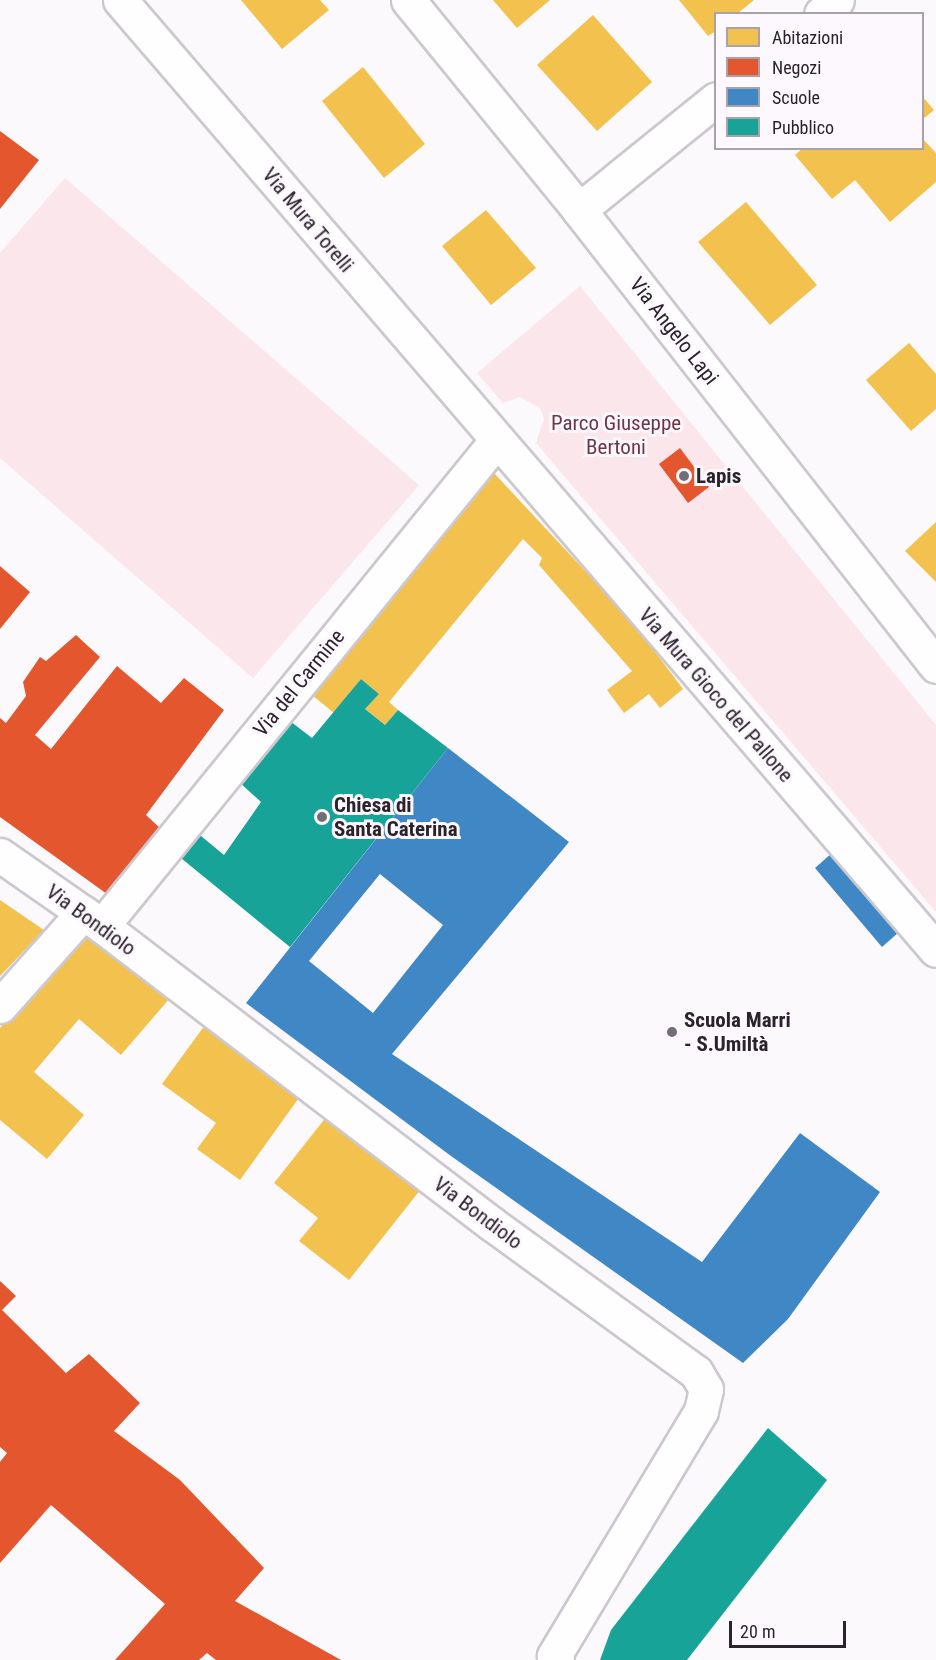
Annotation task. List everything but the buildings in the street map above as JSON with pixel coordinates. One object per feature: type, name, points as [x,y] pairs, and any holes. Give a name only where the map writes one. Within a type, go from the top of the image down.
[{"type":"street","name":"Via Mura Torelli","points":[[120,0],[496,441]]},
{"type":"street","name":"Via Angelo Lapi","points":[[408,0],[579,210],[934,661]]},
{"type":"street","points":[[822,12],[837,0]]},
{"type":"street","points":[[579,210],[714,101]]},
{"type":"street","name":"Via del Carmine","points":[[0,1006],[92,919],[496,441]]},
{"type":"street","name":"Via Mura Gioco del Pallone","points":[[496,441],[936,950]]},
{"type":"street","name":"Via Bondiolo","points":[[0,855],[92,919],[492,1224],[696,1372],[706,1389],[701,1411],[556,1658]]},
{"type":"green space","points":[[65,178],[419,485],[253,678],[0,458],[0,253]]},
{"type":"green space","name":"Parco Giuseppe Bertoni","points":[[580,286],[936,725],[936,912],[536,443],[544,419],[540,408],[520,397],[503,403],[477,373]]},
{"type":"place","name":"Lapis","points":[[684,476]]},
{"type":"place","name":"Chiesa di Santa Caterina","points":[[322,817]]},
{"type":"place","name":"Scuola Marri - S.Umiltà","points":[[672,1032]]}]
